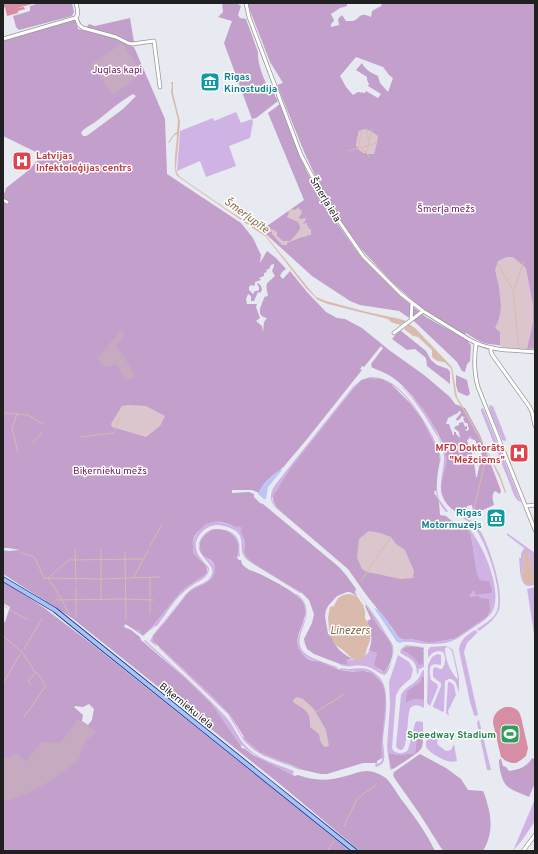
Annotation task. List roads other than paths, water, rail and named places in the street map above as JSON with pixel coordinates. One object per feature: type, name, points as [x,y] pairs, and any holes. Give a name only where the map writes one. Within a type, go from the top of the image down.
[{"type":"main road","name":"Biķernieku iela","points":[[3,578],[55,610],[355,851]]},
{"type":"street","points":[[76,3],[78,13],[76,18],[79,25],[83,28],[116,37],[128,43],[135,44],[154,41],[160,87]]},
{"type":"street","name":"Šmerļa iela","points":[[246,3],[249,17],[301,155],[339,221],[363,256],[412,304],[476,344],[491,348],[535,352]]},
{"type":"street","points":[[3,39],[76,18]]},
{"type":"street","points":[[3,200],[7,202]]},
{"type":"street","points":[[411,320],[412,304]]},
{"type":"street","points":[[394,333],[423,311]]},
{"type":"street","points":[[476,344],[475,376],[478,388],[535,530]]},
{"type":"street","points":[[491,348],[493,356],[529,406],[535,426]]},
{"type":"street","points":[[526,506],[535,505]]},
{"type":"street","points":[[523,851],[535,835]]},
{"type":"water","points":[[171,82],[173,82],[173,93],[180,122],[176,168],[180,177],[258,229],[267,237],[316,297],[367,312],[406,321],[400,325],[391,322],[388,319],[328,304],[318,300],[306,288],[266,237],[177,176],[175,161],[177,134],[174,135],[168,143],[174,134],[177,132],[178,120],[171,92]]},
{"type":"water","points":[[409,324],[415,328],[452,367],[457,397],[500,475],[506,492],[505,493],[488,454],[455,396],[451,368],[444,362],[437,361],[432,357],[432,350],[418,337],[413,336],[404,329]]},
{"type":"water","points":[[528,551],[535,582],[527,584],[523,581],[522,575],[524,565],[523,553]]},
{"type":"water","name":"Linezers","points":[[348,594],[357,596],[363,605],[365,618],[371,630],[370,641],[365,657],[357,662],[334,644],[332,637],[330,636],[328,618],[330,607],[334,606],[340,597]]},
{"type":"waterway","points":[[367,128],[368,139]]},
{"type":"waterway","points":[[366,154],[372,129]]},
{"type":"waterway","points":[[358,148],[362,130]]},
{"type":"waterway","points":[[348,151],[377,143]]},
{"type":"waterway","points":[[361,148],[370,157]]},
{"type":"waterway","points":[[519,349],[513,291],[524,261]]},
{"type":"waterway","points":[[498,264],[513,290]]},
{"type":"waterway","points":[[3,413],[28,415],[43,424]]},
{"type":"waterway","points":[[17,414],[12,429],[18,452]]},
{"type":"waterway","points":[[115,430],[121,416]]},
{"type":"waterway","points":[[33,443],[42,432]]},
{"type":"waterway","points":[[80,437],[114,432]]},
{"type":"waterway","points":[[474,509],[487,453]]},
{"type":"waterway","points":[[150,546],[161,526]]},
{"type":"waterway","points":[[361,581],[390,538]]},
{"type":"waterway","points":[[134,577],[149,549]]},
{"type":"waterway","points":[[75,550],[76,582]]},
{"type":"waterway","points":[[101,550],[101,599]]},
{"type":"waterway","points":[[125,552],[126,619]]},
{"type":"waterway","points":[[21,553],[35,558],[44,578],[101,579],[159,577]]},
{"type":"waterway","points":[[69,614],[48,578],[69,560],[144,559]]},
{"type":"waterway","points":[[150,578],[150,613]]},
{"type":"waterway","points":[[76,588],[76,617]]},
{"type":"waterway","points":[[55,600],[154,600]]},
{"type":"waterway","points":[[3,604],[7,608]]},
{"type":"waterway","points":[[10,610],[28,620]]},
{"type":"waterway","points":[[24,649],[42,619]]},
{"type":"waterway","points":[[3,636],[22,652],[35,672]]},
{"type":"waterway","points":[[3,683],[21,653]]},
{"type":"waterway","points":[[24,717],[46,686],[36,672],[28,681],[31,685]]},
{"type":"waterway","points":[[316,712],[343,695]]},
{"type":"waterway","points":[[344,826],[357,799],[377,784]]},
{"type":"waterway","points":[[327,851],[334,841]]},
{"type":"place","name":"Rīgas Kinostudija","points":[[210,82]]},
{"type":"place","name":"Latvijas Infektoloģijas centrs","points":[[22,161]]},
{"type":"place","name":"MFD Doktorāts \"Mežciems\"","points":[[519,453]]},
{"type":"place","name":"Rīgas Motormuzejs","points":[[496,518]]},
{"type":"place","name":"Speedway Stadium","points":[[510,734]]},
{"type":"park label","name":"Juglas kapi","points":[[117,69]]},
{"type":"park label","name":"Šmerļa mežs","points":[[446,208]]},
{"type":"park label","name":"Biķernieku mežs","points":[[110,470]]},
{"type":"water label","name":"Šmerļupīte","points":[[247,215]]}]
